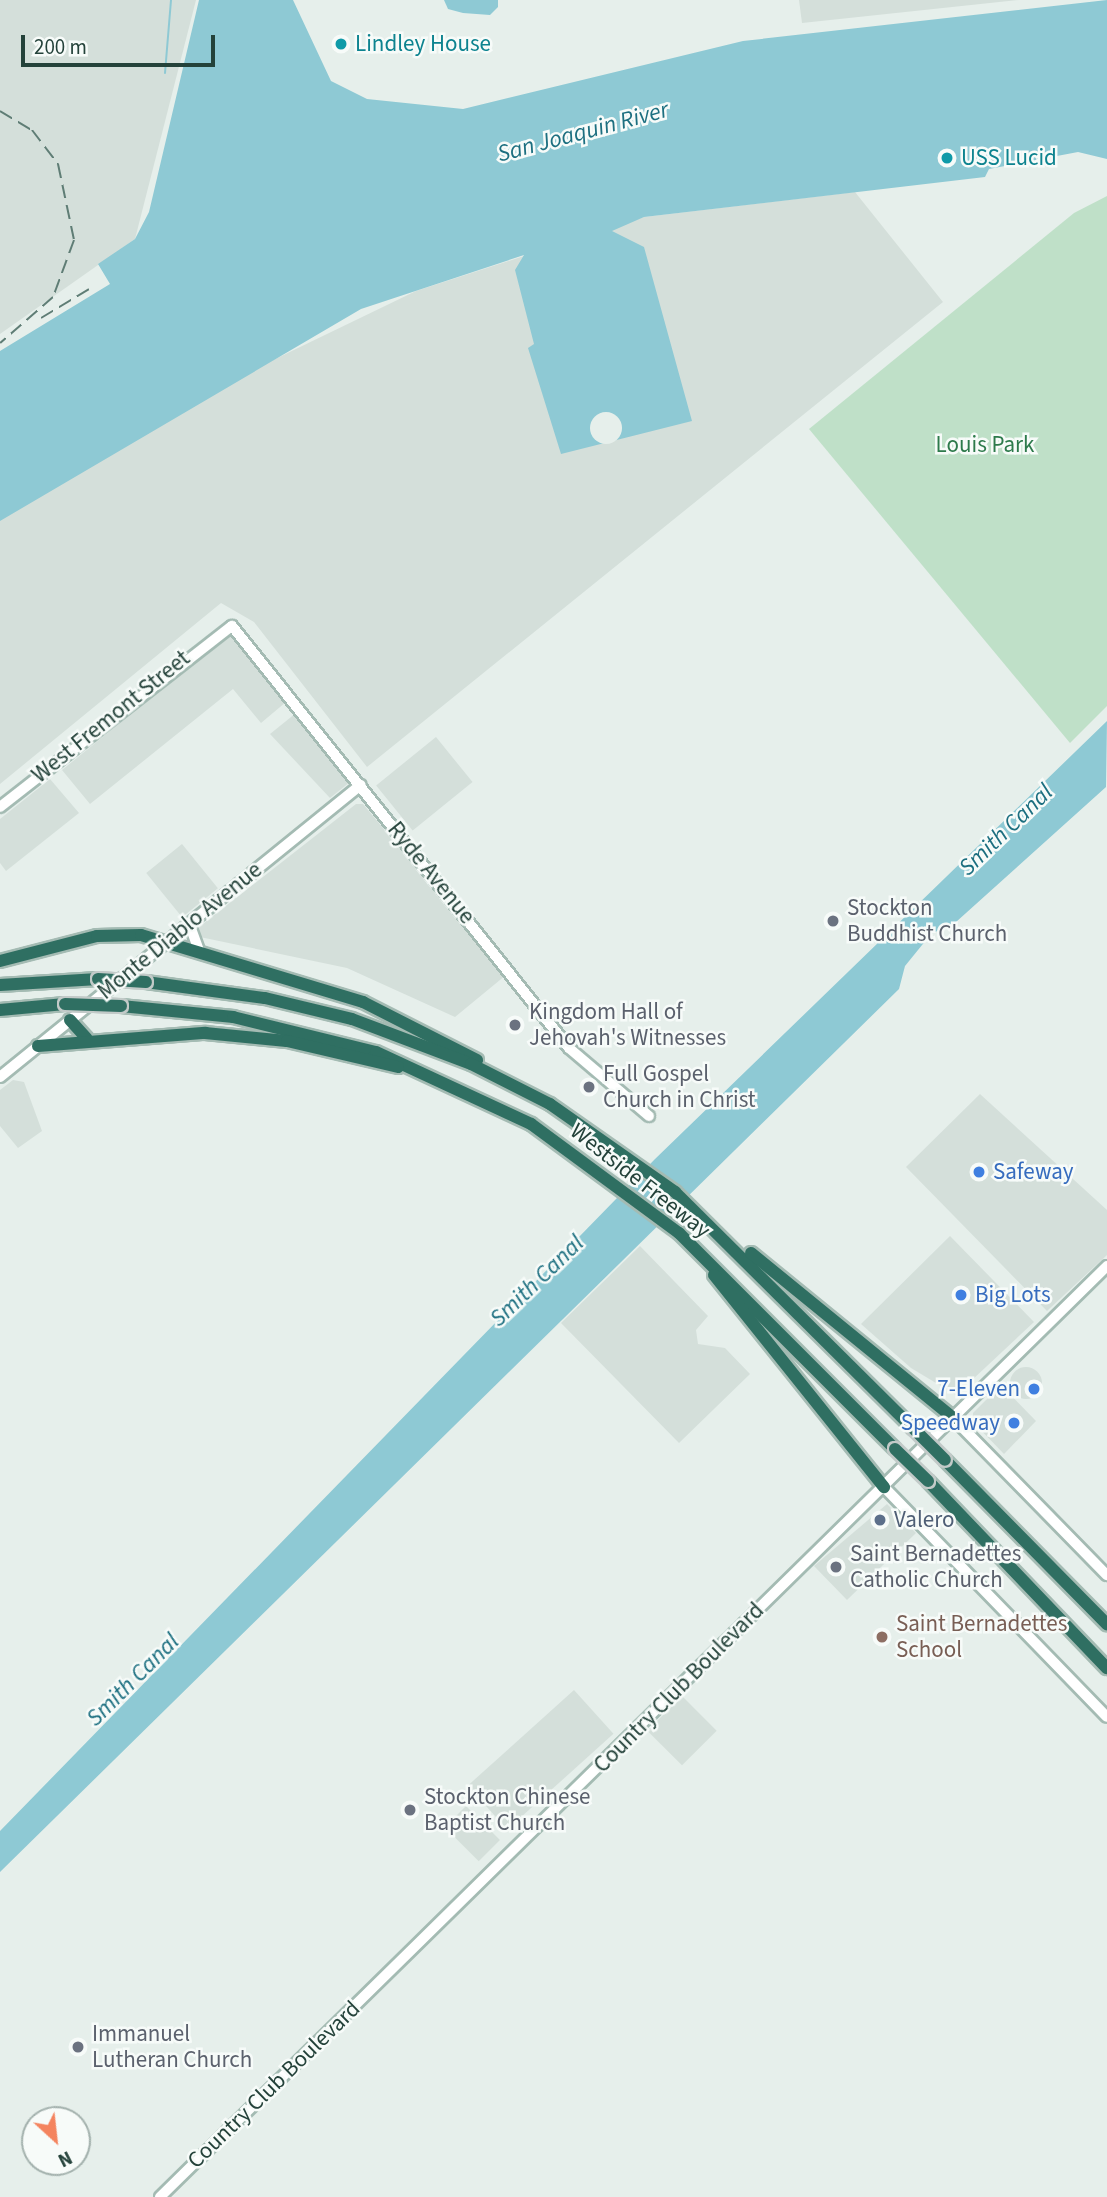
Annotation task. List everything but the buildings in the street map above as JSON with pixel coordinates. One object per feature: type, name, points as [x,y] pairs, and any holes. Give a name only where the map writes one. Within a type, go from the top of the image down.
[{"type":"highway","points":[[0,961],[109,934],[168,941],[398,1017],[525,1090]]},
{"type":"highway","name":"Westside Freeway","points":[[0,985],[98,979],[146,982],[265,998],[352,1019],[525,1090],[608,1141],[718,1230],[1107,1623]]},
{"type":"highway","name":"Westside Freeway","points":[[0,1010],[65,1004],[121,1006],[272,1025],[376,1052],[436,1076],[589,1162],[679,1233],[928,1481],[1107,1668]]},
{"type":"highway","points":[[70,1020],[87,1039]]},
{"type":"highway","points":[[38,1046],[87,1039],[247,1036],[436,1076]]},
{"type":"highway","points":[[718,1230],[953,1419]]},
{"type":"highway","points":[[702,1257],[729,1299],[884,1487]]},
{"type":"street","name":"Ryde Avenue","points":[[222,627],[232,626],[569,1048],[649,1116]]},
{"type":"street","name":"West Fremont Street","points":[[0,807],[222,627]]},
{"type":"street","name":"Monte Diablo Avenue","points":[[0,1077],[360,786]]},
{"type":"street","points":[[189,923],[199,951]]},
{"type":"street","name":"Country Club Boulevard","points":[[160,2197],[1107,1266]]},
{"type":"street","points":[[953,1419],[1107,1575]]},
{"type":"street","points":[[884,1487],[1107,1717]]},
{"type":"shaded area","points":[[0,0],[196,0],[135,239],[0,334]]},
{"type":"shaded area","points":[[799,0],[1019,0],[802,23]]},
{"type":"shaded area","points":[[855,192],[943,302],[367,767],[254,622],[221,603],[0,784],[0,504],[161,414],[416,291],[644,217]]},
{"type":"shaded area","points":[[230,634],[286,702],[261,723],[233,689],[90,804],[62,770]]},
{"type":"shaded area","points":[[296,713],[350,782],[330,798],[270,734]]},
{"type":"shaded area","points":[[436,737],[473,782],[413,831],[376,785]]},
{"type":"shaded area","points":[[50,779],[79,813],[6,871],[0,863],[0,819]]},
{"type":"shaded area","points":[[356,804],[363,804],[506,975],[455,1017],[347,968],[200,937],[199,927]]},
{"type":"shaded area","points":[[182,844],[218,888],[182,917],[146,873]]},
{"type":"shaded area","points":[[13,1080],[24,1082],[42,1131],[18,1148],[0,1126],[0,1090]]},
{"type":"shaded area","points":[[980,1094],[1107,1210],[1107,1255],[1047,1311],[906,1167]]},
{"type":"shaded area","points":[[950,1236],[1034,1322],[956,1395],[911,1368],[861,1324]]},
{"type":"shaded area","points":[[640,1246],[708,1316],[696,1330],[698,1344],[725,1348],[750,1374],[679,1443],[561,1323]]},
{"type":"shaded area","points":[[1026,1367],[1037,1372],[1042,1383],[1037,1394],[1026,1399],[1015,1394],[1010,1383],[1015,1372]]},
{"type":"shaded area","points":[[1001,1385],[1036,1421],[1004,1454],[973,1422],[973,1413]]},
{"type":"shaded area","points":[[887,1504],[916,1533],[847,1600],[814,1566]]},
{"type":"shaded area","points":[[574,1690],[613,1734],[507,1830],[468,1786]]},
{"type":"shaded area","points":[[682,1696],[717,1731],[682,1765],[647,1731]]},
{"type":"shaded area","points":[[466,1806],[500,1840],[479,1861],[445,1827]]},
{"type":"green space","name":"Louis Park","points":[[1107,196],[1107,706],[1070,743],[809,429],[1074,213]]},
{"type":"water","name":"San Joaquin River","points":[[199,0],[293,0],[331,81],[367,99],[463,109],[743,41],[1107,0],[1107,159],[1078,152],[989,169],[985,177],[644,217],[612,231],[644,247],[692,421],[561,454],[528,348],[534,344],[515,270],[524,255],[361,309],[0,521],[0,351],[110,284],[98,264],[135,239],[149,212]]},
{"type":"water","points":[[444,0],[498,0],[498,7],[490,15],[463,13],[448,9]]},
{"type":"water","name":"Smith Canal","points":[[1107,721],[1106,787],[956,922],[931,934],[905,966],[899,989],[0,1872],[0,1831],[655,1159]]},
{"type":"pier","points":[[606,412],[617,417],[622,428],[617,439],[606,444],[595,439],[590,428],[595,417]]},
{"type":"waterway","points":[[165,73],[171,0]]},
{"type":"railway","points":[[0,111],[32,130],[58,164],[74,240],[53,297],[0,343]]},
{"type":"railway","points":[[41,318],[89,289]]},
{"type":"place","name":"Lindley House","points":[[341,44]]},
{"type":"place","name":"USS Lucid","points":[[947,158]]},
{"type":"place","name":"Stockton Buddhist Church","points":[[833,921]]},
{"type":"place","name":"Kingdom Hall of Jehovah's Witnesses","points":[[515,1025]]},
{"type":"place","name":"Full Gospel Church in Christ","points":[[589,1087]]},
{"type":"place","name":"Safeway","points":[[979,1172]]},
{"type":"place","name":"Big Lots","points":[[961,1295]]},
{"type":"place","name":"7-Eleven","points":[[1034,1389]]},
{"type":"place","name":"Speedway","points":[[1014,1423]]},
{"type":"place","name":"Valero","points":[[880,1520]]},
{"type":"place","name":"Saint Bernadettes Catholic Church","points":[[836,1567]]},
{"type":"place","name":"Saint Bernadettes School","points":[[882,1637]]},
{"type":"place","name":"Stockton Chinese Baptist Church","points":[[410,1810]]},
{"type":"place","name":"Immanuel Lutheran Church","points":[[78,2047]]}]
